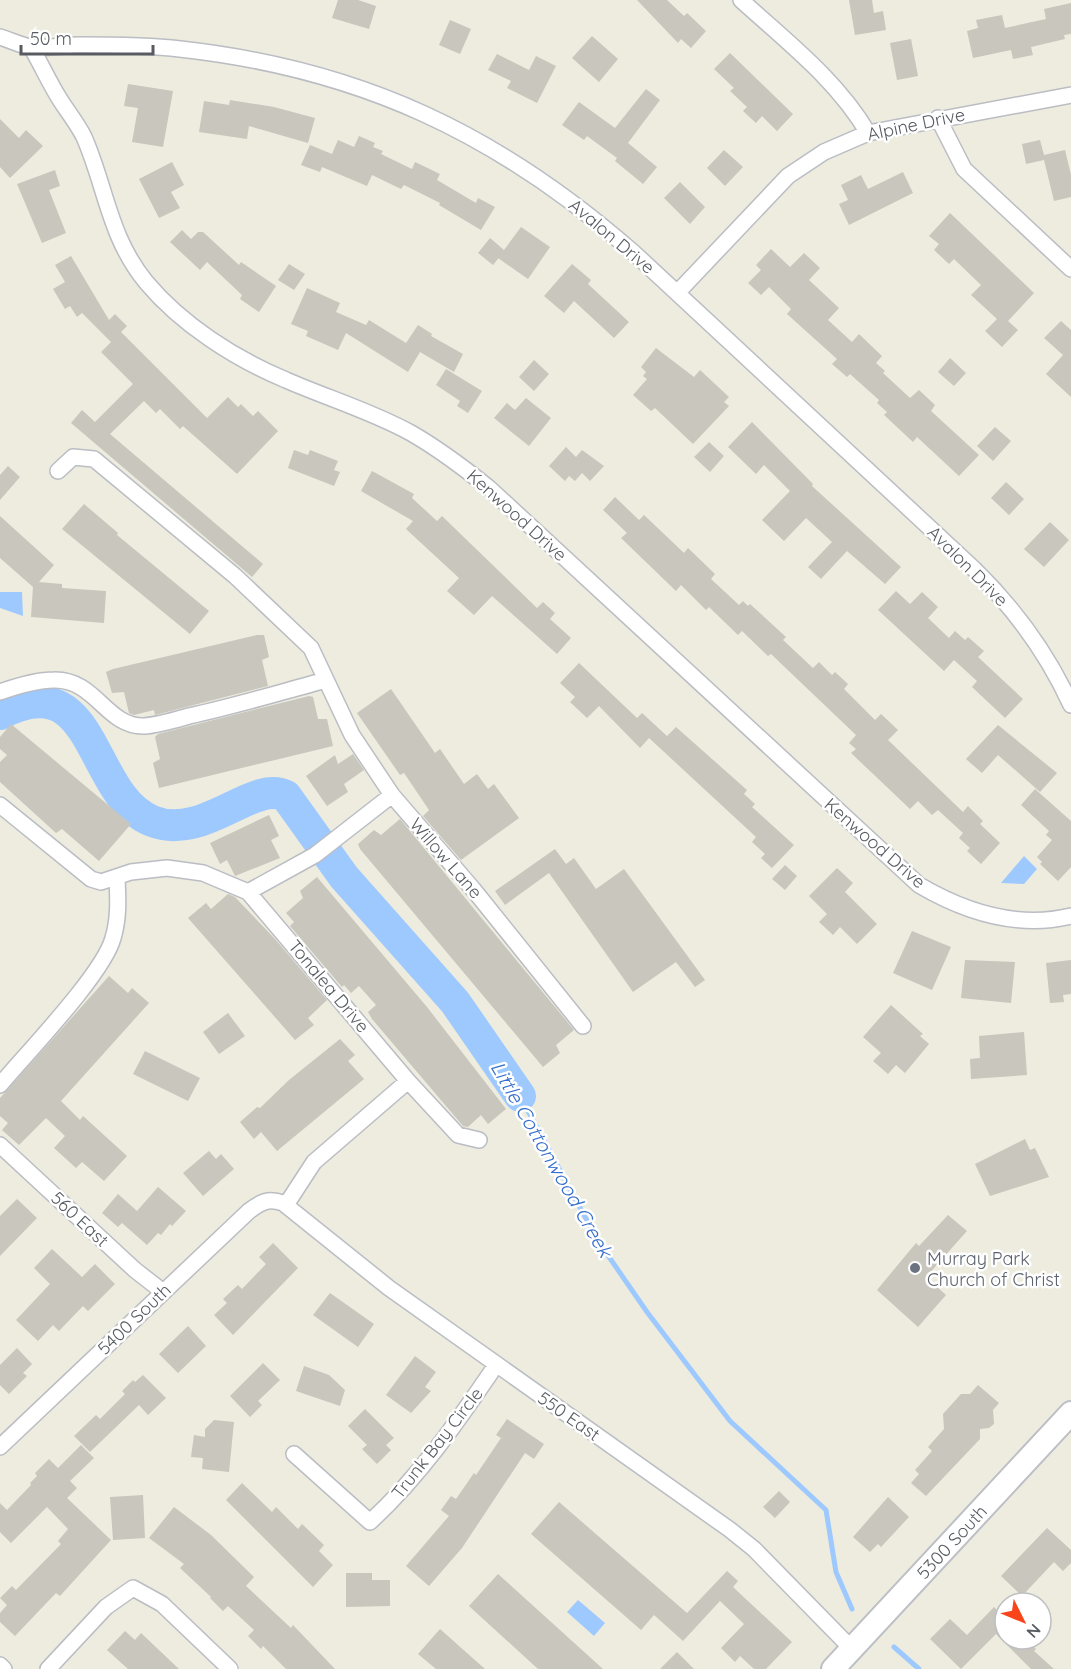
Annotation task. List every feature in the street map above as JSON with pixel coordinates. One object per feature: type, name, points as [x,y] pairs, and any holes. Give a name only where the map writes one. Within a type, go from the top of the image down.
[{"type":"main road","name":"5300 South","points":[[833,1669],[1071,1413]]},
{"type":"street","points":[[741,0],[832,84],[857,113],[868,133]]},
{"type":"street","name":"Avalon Drive","points":[[0,37],[31,47],[81,45],[156,47],[227,54],[308,72],[381,95],[445,122],[493,148],[546,182],[592,217],[677,293],[1001,596],[1032,633],[1054,668],[1071,705]]},
{"type":"street","name":"Kenwood Drive","points":[[31,47],[82,134],[111,222],[126,254],[169,306],[213,340],[248,362],[284,380],[350,405],[410,433],[453,460],[489,488],[919,885],[950,903],[989,916],[1025,921],[1071,915]]},
{"type":"street","name":"Alpine Drive","points":[[677,293],[788,176],[825,152],[868,133],[1071,94]]},
{"type":"street","points":[[938,118],[964,169],[1071,269]]},
{"type":"street","name":"Willow Lane","points":[[58,471],[73,457],[94,459],[235,576],[311,648],[352,735],[392,795],[473,889],[582,1026]]},
{"type":"street","points":[[0,692],[55,679],[70,682],[96,696],[114,717],[126,724],[145,726],[240,705],[327,680]]},
{"type":"street","points":[[248,892],[315,855],[392,795]]},
{"type":"street","name":"Tonalea Drive","points":[[0,805],[91,879],[101,882],[145,870],[184,869],[203,873],[248,892],[408,1081],[458,1136],[478,1140]]},
{"type":"street","points":[[0,1085],[92,976],[113,940],[119,905],[117,878]]},
{"type":"street","points":[[280,1203],[314,1162],[408,1081]]},
{"type":"street","name":"560 East","points":[[0,1145],[135,1270],[162,1291]]},
{"type":"street","name":"5400 South","points":[[0,1447],[249,1210],[263,1201],[280,1203]]},
{"type":"street","name":"550 East","points":[[280,1203],[389,1288],[729,1529],[761,1557],[852,1649]]},
{"type":"street","name":"Trunk Bay Circle","points":[[294,1454],[370,1522],[397,1498],[424,1466],[496,1365]]},
{"type":"street","points":[[48,1669],[106,1606],[133,1588],[162,1604],[230,1669]]},
{"type":"street","points":[[0,1665],[4,1669]]},
{"type":"water","points":[[0,592],[22,592],[23,616],[0,608]]},
{"type":"water","points":[[1024,856],[1037,869],[1024,884],[1001,883]]},
{"type":"water","points":[[578,1600],[605,1623],[594,1636],[567,1612]]},
{"type":"building","points":[[338,0],[358,0],[376,6],[369,29],[332,18]]},
{"type":"building","points":[[637,0],[667,0],[684,16],[687,13],[706,31],[691,48],[681,39],[678,43]]},
{"type":"building","points":[[849,0],[872,0],[874,13],[883,11],[886,30],[855,35]]},
{"type":"building","points":[[1071,3],[1071,34],[1064,35],[1065,39],[1031,47],[1033,55],[1013,59],[1011,50],[973,58],[967,31],[978,28],[976,20],[1002,15],[1005,28],[1046,19],[1044,9]]},
{"type":"building","points":[[450,20],[471,29],[460,54],[439,45]]},
{"type":"building","points":[[592,36],[618,59],[599,82],[572,58]]},
{"type":"building","points":[[911,39],[918,76],[897,80],[890,43]]},
{"type":"building","points":[[730,53],[793,114],[777,131],[762,116],[756,123],[743,111],[747,107],[730,91],[734,88],[714,69]]},
{"type":"building","points":[[497,54],[529,70],[536,56],[556,66],[537,103],[507,88],[511,81],[488,70]]},
{"type":"building","points":[[128,84],[173,91],[163,147],[132,142],[138,108],[124,106]]},
{"type":"building","points":[[646,89],[660,100],[628,143],[657,167],[643,184],[615,161],[617,158],[587,136],[584,140],[562,125],[579,102],[615,128]]},
{"type":"building","points":[[230,100],[274,107],[315,118],[308,143],[249,126],[247,139],[199,132],[204,101],[229,105]]},
{"type":"building","points":[[0,119],[19,138],[26,130],[43,146],[10,178],[0,167]]},
{"type":"building","points":[[359,136],[375,143],[373,147],[383,151],[381,154],[412,169],[415,162],[440,174],[437,180],[476,203],[478,198],[495,207],[481,230],[439,205],[440,203],[404,185],[401,189],[372,175],[367,186],[322,167],[320,172],[301,165],[310,145],[332,154],[338,140],[354,147]]},
{"type":"building","points":[[1040,140],[1044,155],[1065,150],[1071,175],[1071,197],[1054,201],[1044,160],[1026,164],[1022,144]]},
{"type":"building","points":[[724,150],[743,167],[725,186],[707,168]]},
{"type":"building","points":[[172,162],[184,185],[171,192],[180,208],[159,218],[139,179]]},
{"type":"building","points":[[55,170],[60,186],[49,190],[66,233],[42,243],[17,184]]},
{"type":"building","points":[[903,172],[913,193],[849,225],[839,204],[848,200],[841,185],[861,175],[868,189]]},
{"type":"building","points":[[680,182],[705,207],[690,224],[664,198]]},
{"type":"building","points":[[950,213],[1034,293],[1008,321],[1018,330],[1002,347],[985,331],[997,319],[971,295],[981,285],[954,259],[949,264],[934,250],[939,244],[929,236]]},
{"type":"building","points":[[521,227],[550,247],[528,279],[498,258],[493,265],[478,253],[490,238],[504,250]]},
{"type":"building","points":[[182,230],[191,239],[198,232],[203,232],[239,265],[241,262],[276,286],[259,312],[240,299],[242,295],[207,262],[200,270],[170,242]]},
{"type":"building","points":[[771,249],[790,267],[804,253],[820,268],[809,280],[839,308],[828,320],[852,342],[859,334],[882,356],[876,363],[885,371],[883,373],[910,398],[919,390],[935,405],[931,411],[979,455],[959,476],[917,437],[913,442],[884,415],[887,412],[877,403],[879,400],[850,374],[847,377],[832,364],[837,359],[787,314],[791,309],[769,287],[761,295],[748,283],[761,270],[756,265]]},
{"type":"building","points":[[71,256],[109,320],[115,314],[127,326],[121,332],[207,418],[228,397],[238,407],[241,404],[253,416],[258,411],[278,431],[237,474],[183,426],[180,429],[160,409],[156,413],[144,401],[110,434],[263,564],[252,577],[71,423],[82,410],[95,422],[133,384],[101,352],[111,342],[82,313],[77,317],[70,306],[65,309],[53,289],[65,282],[55,265]]},
{"type":"building","points":[[289,264],[305,274],[294,290],[278,280]]},
{"type":"building","points":[[572,264],[591,280],[588,284],[629,322],[614,338],[574,301],[564,313],[544,296]]},
{"type":"building","points":[[307,288],[340,303],[336,312],[366,325],[369,320],[406,343],[418,325],[432,334],[431,336],[463,354],[454,372],[420,352],[408,372],[346,333],[338,350],[306,336],[308,331],[291,324]]},
{"type":"building","points":[[1061,321],[1071,330],[1071,397],[1046,374],[1063,355],[1044,338]]},
{"type":"building","points":[[656,348],[694,377],[700,370],[729,397],[724,402],[729,406],[693,444],[655,408],[651,411],[633,395],[647,379],[643,376],[646,372],[641,367]]},
{"type":"building","points":[[950,358],[966,373],[954,386],[938,372]]},
{"type":"building","points":[[534,360],[549,374],[534,391],[519,377]]},
{"type":"building","points":[[446,369],[482,391],[468,413],[457,406],[460,401],[436,385]]},
{"type":"building","points":[[526,398],[551,418],[529,446],[494,418],[507,403],[515,410]]},
{"type":"building","points":[[752,422],[813,484],[812,486],[901,567],[885,584],[847,551],[821,579],[808,567],[832,542],[806,518],[784,541],[762,520],[790,491],[764,465],[756,474],[728,447]]},
{"type":"building","points":[[995,427],[1011,441],[993,461],[977,446]]},
{"type":"building","points":[[709,442],[724,456],[710,472],[694,457]]},
{"type":"building","points":[[566,447],[576,457],[582,450],[604,466],[590,481],[582,473],[575,481],[569,476],[565,481],[549,466]]},
{"type":"building","points":[[294,450],[308,455],[310,450],[338,461],[334,470],[340,472],[334,486],[288,468]]},
{"type":"building","points":[[8,466],[20,477],[0,500],[0,475]]},
{"type":"building","points":[[372,471],[414,494],[412,498],[437,521],[442,516],[537,608],[543,602],[555,613],[550,619],[571,638],[557,654],[492,596],[474,615],[447,591],[459,578],[406,529],[413,521],[361,491]]},
{"type":"building","points":[[1006,482],[1024,499],[1009,515],[991,498]]},
{"type":"building","points":[[615,497],[639,520],[644,515],[684,553],[688,548],[715,574],[711,579],[739,605],[743,601],[748,606],[750,604],[786,637],[783,640],[813,668],[819,662],[832,675],[835,672],[848,684],[844,689],[875,720],[881,714],[898,730],[888,740],[963,812],[968,806],[983,821],[980,824],[1000,843],[981,864],[967,851],[970,848],[959,838],[963,833],[938,810],[932,815],[918,801],[910,809],[851,753],[856,749],[849,743],[856,735],[771,654],[768,656],[742,631],[738,635],[709,607],[706,610],[681,585],[676,591],[621,538],[627,533],[603,510]]},
{"type":"building","points":[[84,504],[118,533],[117,535],[209,611],[190,634],[62,529]]},
{"type":"building","points":[[0,516],[54,565],[39,582],[62,584],[62,588],[106,591],[104,623],[31,617],[33,587],[0,558]]},
{"type":"building","points":[[1050,522],[1069,540],[1044,567],[1024,549]]},
{"type":"building","points":[[896,591],[910,604],[922,592],[938,607],[928,618],[949,638],[955,631],[965,640],[968,637],[984,651],[978,657],[1023,699],[1005,718],[972,687],[977,681],[954,660],[944,671],[878,610]]},
{"type":"building","points":[[264,635],[269,657],[262,660],[268,686],[155,715],[154,710],[134,715],[129,713],[124,692],[112,693],[106,672],[113,669]]},
{"type":"building","points":[[579,663],[637,718],[642,713],[667,736],[676,727],[747,790],[744,794],[755,804],[752,807],[794,845],[772,868],[761,858],[765,854],[752,842],[756,837],[649,738],[640,748],[599,706],[587,718],[570,702],[575,697],[560,683]]},
{"type":"building","points":[[391,689],[435,753],[440,749],[464,784],[477,774],[488,789],[494,784],[519,818],[461,860],[423,816],[429,810],[404,773],[400,775],[357,713]]},
{"type":"building","points":[[309,696],[313,697],[318,719],[327,719],[333,746],[159,788],[153,763],[160,759],[155,737],[158,734]]},
{"type":"building","points":[[11,724],[131,824],[99,861],[62,829],[56,833],[0,782],[0,762],[7,755],[0,749],[0,737]]},
{"type":"building","points":[[998,725],[1057,773],[1040,792],[998,755],[982,773],[966,759]]},
{"type":"building","points":[[353,754],[364,770],[344,784],[348,792],[327,806],[306,776],[335,755],[338,764]]},
{"type":"building","points":[[1035,789],[1071,821],[1071,867],[1058,881],[1040,864],[1042,862],[1037,857],[1052,840],[1046,835],[1049,831],[1021,805]]},
{"type":"building","points":[[269,815],[279,836],[271,840],[280,858],[235,876],[227,860],[220,864],[210,843]]},
{"type":"building","points":[[400,819],[574,1030],[556,1045],[560,1053],[543,1067],[360,849],[358,844],[374,830],[381,835]]},
{"type":"building","points":[[555,849],[566,864],[574,858],[596,889],[624,869],[705,980],[695,987],[676,962],[633,992],[549,873],[505,905],[495,891]]},
{"type":"building","points":[[785,865],[797,876],[785,890],[772,879]]},
{"type":"building","points":[[837,868],[853,883],[845,892],[877,924],[857,944],[840,927],[833,935],[819,922],[827,914],[809,896]]},
{"type":"building","points":[[317,877],[427,1007],[506,1109],[488,1124],[481,1115],[468,1127],[463,1126],[372,1019],[368,1012],[376,1005],[359,986],[351,993],[344,985],[342,987],[290,926],[294,922],[286,913],[303,898],[300,891]]},
{"type":"building","points":[[228,894],[235,897],[275,939],[327,1000],[308,1018],[314,1025],[295,1040],[188,918],[206,903],[211,909]]},
{"type":"building","points":[[912,931],[951,947],[932,990],[893,973]]},
{"type":"building","points":[[965,960],[1015,962],[1011,1003],[961,998]]},
{"type":"building","points":[[1071,960],[1071,994],[1063,995],[1064,1002],[1050,1003],[1046,963]]},
{"type":"building","points":[[109,976],[128,993],[132,988],[149,1003],[61,1101],[80,1120],[83,1116],[127,1156],[104,1181],[82,1162],[76,1168],[54,1148],[65,1136],[46,1118],[19,1145],[2,1130],[8,1123],[0,1116],[0,1098]]},
{"type":"building","points":[[891,1005],[923,1034],[920,1036],[929,1044],[905,1073],[896,1065],[888,1074],[873,1061],[881,1053],[863,1037]]},
{"type":"building","points":[[228,1013],[245,1036],[219,1054],[203,1032]]},
{"type":"building","points":[[1024,1032],[1027,1075],[971,1079],[970,1059],[980,1058],[979,1036]]},
{"type":"building","points":[[340,1039],[355,1055],[348,1061],[364,1079],[277,1151],[261,1132],[254,1139],[240,1122],[257,1107],[260,1108],[289,1080]]},
{"type":"building","points":[[145,1051],[200,1078],[188,1101],[133,1074]]},
{"type":"building","points":[[1025,1139],[1030,1150],[1035,1148],[1049,1177],[990,1196],[975,1164]]},
{"type":"building","points":[[209,1151],[216,1159],[221,1154],[234,1169],[203,1196],[183,1173]]},
{"type":"building","points":[[158,1187],[186,1211],[172,1226],[170,1224],[161,1235],[158,1233],[147,1245],[122,1223],[118,1227],[102,1213],[118,1194],[137,1211]]},
{"type":"building","points":[[17,1199],[37,1218],[0,1256],[0,1216]]},
{"type":"building","name":"Murray Park Church of Christ","points":[[948,1215],[967,1231],[926,1277],[946,1295],[918,1327],[877,1290],[916,1243],[919,1246]]},
{"type":"building","points":[[273,1243],[298,1268],[233,1335],[214,1315],[227,1303],[223,1299],[238,1285],[242,1289],[266,1264],[259,1257]]},
{"type":"building","points":[[52,1249],[82,1277],[95,1264],[115,1284],[88,1311],[83,1306],[59,1331],[53,1325],[38,1341],[16,1320],[50,1284],[34,1268]]},
{"type":"building","points":[[330,1293],[374,1324],[358,1347],[313,1315]]},
{"type":"building","points":[[188,1326],[206,1346],[178,1373],[159,1354]]},
{"type":"building","points":[[17,1348],[32,1364],[23,1373],[27,1376],[9,1394],[0,1385],[0,1365]]},
{"type":"building","points":[[415,1356],[436,1372],[425,1387],[431,1391],[411,1413],[386,1395]]},
{"type":"building","points":[[263,1363],[280,1380],[258,1401],[262,1405],[250,1417],[230,1396]]},
{"type":"building","points":[[304,1366],[329,1375],[345,1390],[340,1406],[296,1391]]},
{"type":"building","points":[[143,1375],[166,1398],[148,1415],[139,1405],[90,1452],[74,1436],[96,1415],[100,1419],[125,1394],[122,1391],[133,1380],[135,1382]]},
{"type":"building","points":[[978,1385],[999,1403],[993,1410],[994,1424],[989,1428],[980,1429],[980,1439],[926,1496],[911,1483],[919,1474],[915,1470],[932,1451],[928,1447],[944,1429],[943,1414],[961,1394],[970,1394]]},
{"type":"building","points":[[365,1409],[394,1438],[386,1445],[391,1450],[377,1464],[362,1449],[367,1445],[348,1426]]},
{"type":"building","points":[[507,1419],[544,1444],[534,1459],[525,1453],[462,1548],[429,1586],[406,1566],[449,1516],[441,1510],[451,1496],[456,1499],[474,1473],[476,1475],[501,1438],[496,1435]]},
{"type":"building","points":[[214,1420],[234,1422],[229,1472],[202,1469],[203,1458],[191,1457],[194,1435],[205,1437],[205,1429]]},
{"type":"building","points":[[81,1445],[94,1458],[70,1481],[77,1488],[67,1498],[111,1540],[60,1596],[56,1593],[15,1636],[0,1622],[0,1613],[7,1605],[0,1598],[12,1586],[16,1590],[61,1544],[58,1541],[68,1529],[47,1507],[11,1543],[0,1532],[0,1503],[7,1510],[31,1485],[30,1483],[37,1476],[35,1473],[49,1459],[58,1468]]},
{"type":"building","points":[[242,1483],[272,1512],[276,1507],[298,1529],[302,1524],[324,1545],[319,1551],[333,1565],[313,1587],[226,1500]]},
{"type":"building","points":[[779,1491],[790,1502],[775,1518],[763,1507]]},
{"type":"building","points":[[143,1495],[145,1538],[113,1540],[110,1497]]},
{"type":"building","points":[[888,1497],[909,1517],[881,1547],[878,1544],[870,1552],[853,1537]]},
{"type":"building","points":[[559,1502],[687,1613],[727,1571],[738,1581],[733,1587],[792,1642],[766,1669],[754,1669],[740,1656],[735,1662],[721,1648],[744,1624],[720,1601],[683,1641],[654,1615],[641,1630],[531,1534]]},
{"type":"building","points":[[174,1507],[211,1535],[254,1577],[246,1586],[291,1628],[293,1625],[335,1669],[286,1669],[263,1646],[261,1649],[248,1636],[254,1630],[228,1606],[223,1611],[180,1568],[184,1564],[149,1538]]},
{"type":"building","points":[[1047,1528],[1071,1550],[1071,1563],[1063,1571],[1054,1562],[1027,1591],[1017,1591],[1001,1576]]},
{"type":"building","points":[[346,1573],[372,1573],[372,1580],[390,1580],[390,1606],[346,1607]]},
{"type":"building","points":[[498,1574],[603,1669],[538,1669],[469,1606]]},
{"type":"building","points":[[993,1608],[993,1637],[961,1669],[930,1639],[950,1619],[967,1635]]},
{"type":"building","points":[[440,1629],[485,1669],[436,1669],[418,1654]]},
{"type":"building","points":[[125,1631],[135,1640],[141,1633],[179,1669],[128,1669],[107,1650]]},
{"type":"building","points":[[1013,1651],[1034,1651],[1054,1669],[1031,1669]]},
{"type":"building","points":[[677,1652],[694,1669],[660,1669]]},
{"type":"waterway","name":"Little Cottonwood Creek","points":[[0,714],[32,703],[56,705],[74,718],[115,786],[131,807],[152,821],[171,825],[190,824],[258,796],[273,793],[286,796],[344,877],[455,1002],[520,1096]]},
{"type":"waterway","name":"Little Cottonwood Creek","points":[[520,1096],[598,1241],[647,1312],[730,1421],[826,1510],[836,1572],[852,1609]]},
{"type":"waterway","name":"Little Cottonwood Creek","points":[[894,1647],[919,1669]]},
{"type":"place","name":"Murray Park Church of Christ","points":[[915,1268]]}]
